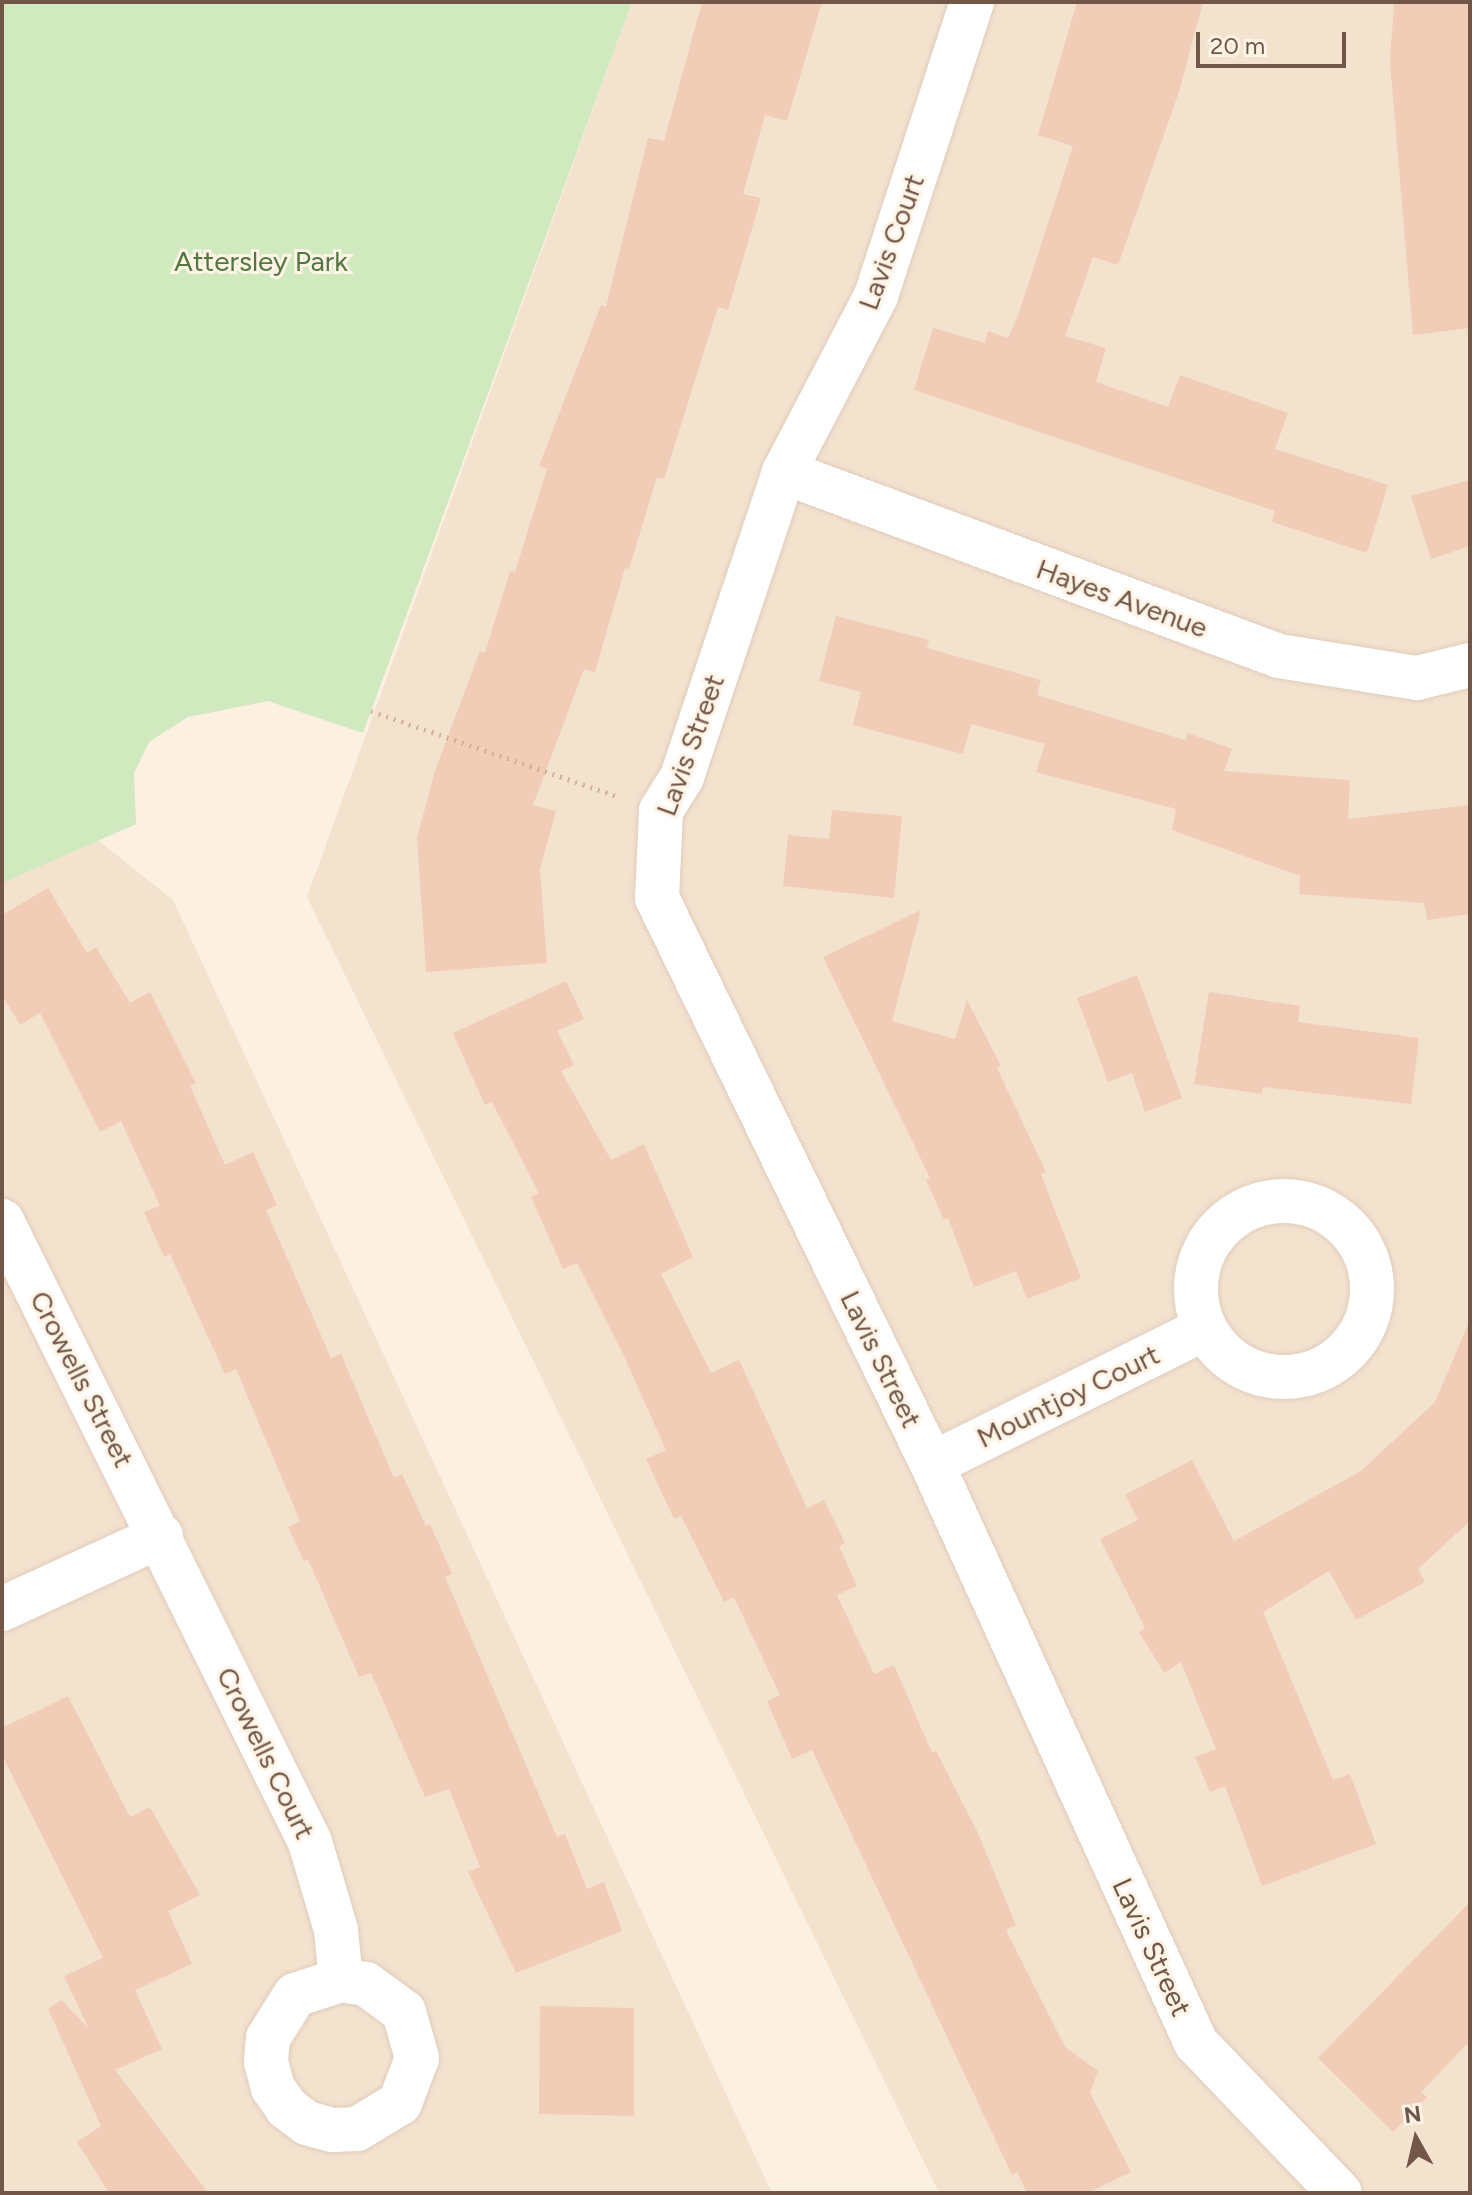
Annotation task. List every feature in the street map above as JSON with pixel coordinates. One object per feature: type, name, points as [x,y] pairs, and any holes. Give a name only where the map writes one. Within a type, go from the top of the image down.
[{"type":"street","name":"Lavis Court","points":[[784,472],[876,296],[972,2]]},
{"type":"street","name":"Hayes Avenue","points":[[784,472],[1279,656],[1417,678],[1470,665]]},
{"type":"street","name":"Lavis Street","points":[[784,472],[682,777],[661,811],[657,898],[932,1464],[1196,2043],[1340,2193]]},
{"type":"street","points":[[1284,1200],[1314,1206],[1340,1221],[1360,1243],[1371,1272],[1372,1300],[1364,1327],[1348,1351],[1326,1367],[1299,1377],[1271,1378],[1232,1360],[1204,1329],[1195,1301],[1196,1271],[1208,1243],[1228,1220],[1254,1205],[1284,1200]]},
{"type":"street","name":"Crowells Street","points":[[2,1221],[161,1536]]},
{"type":"street","name":"Mountjoy Court","points":[[932,1464],[1204,1329]]},
{"type":"street","points":[[2,1609],[161,1536]]},
{"type":"street","name":"Crowells Court","points":[[161,1536],[310,1842],[336,1930],[341,1980]]},
{"type":"path","points":[[371,711],[661,811]]},
{"type":"shaded area","points":[[632,2],[1470,2],[1470,2193],[939,2193],[307,897]]},
{"type":"shaded area","points":[[2,764],[173,900],[772,2193],[2,2193]]},
{"type":"green space","name":"Attersley Park","points":[[2,2],[632,2],[363,733],[268,701],[188,717],[149,742],[134,773],[136,824],[2,883]]},
{"type":"building","points":[[702,2],[822,2],[787,121],[765,115],[743,194],[761,198],[728,310],[718,307],[664,479],[657,477],[629,569],[625,568],[595,672],[584,669],[533,805],[556,811],[540,869],[547,963],[426,972],[417,838],[435,771],[480,651],[485,653],[510,571],[515,572],[547,469],[539,466],[601,305],[606,307],[648,138],[664,141]]},
{"type":"building","points":[[1077,2],[1203,2],[1179,92],[1118,265],[1093,257],[1065,336],[1106,348],[1096,382],[1168,407],[1180,375],[1288,413],[1275,449],[1388,485],[1367,553],[1272,522],[1275,511],[914,390],[933,328],[985,343],[988,331],[1008,338],[1018,316],[1073,146],[1038,135]]},
{"type":"building","points":[[1394,2],[1470,2],[1470,328],[1413,335],[1390,61]]},
{"type":"building","points":[[1470,480],[1470,546],[1431,559],[1411,496]]},
{"type":"building","points":[[836,616],[929,640],[927,648],[1041,680],[1037,695],[1185,740],[1188,733],[1232,749],[1224,771],[1350,780],[1348,819],[1470,805],[1470,914],[1427,920],[1424,903],[1299,894],[1300,876],[1172,830],[1176,809],[1036,772],[1045,744],[971,724],[963,754],[853,725],[861,692],[819,681]]},
{"type":"building","points":[[832,810],[902,816],[894,898],[783,886],[788,835],[829,839]]},
{"type":"building","points":[[48,888],[87,953],[96,947],[130,1003],[150,992],[196,1083],[190,1086],[225,1165],[253,1152],[277,1205],[266,1210],[331,1358],[341,1354],[394,1478],[402,1474],[426,1526],[430,1524],[452,1574],[445,1577],[557,1837],[565,1834],[587,1889],[604,1882],[622,1931],[516,1973],[468,1872],[480,1867],[449,1789],[425,1797],[371,1673],[359,1677],[308,1559],[304,1561],[288,1527],[300,1521],[236,1369],[225,1374],[170,1254],[164,1257],[144,1212],[160,1206],[121,1121],[100,1132],[40,1013],[20,1025],[2,995],[2,915]]},
{"type":"building","points":[[921,910],[892,1021],[955,1039],[967,1000],[1001,1066],[997,1068],[1046,1172],[1041,1174],[1081,1278],[1027,1299],[1016,1271],[974,1287],[948,1218],[944,1220],[926,1180],[930,1178],[823,957]]},
{"type":"building","points":[[1137,975],[1182,1098],[1145,1112],[1132,1073],[1108,1082],[1077,998]]},
{"type":"building","points":[[566,981],[584,1019],[557,1031],[574,1065],[561,1071],[611,1160],[644,1144],[693,1257],[661,1274],[711,1373],[739,1360],[807,1508],[824,1500],[845,1543],[839,1546],[857,1586],[837,1595],[874,1674],[894,1665],[932,1753],[936,1751],[977,1831],[1016,1925],[1006,1930],[1065,2047],[1098,2071],[1090,2093],[1131,2172],[1088,2193],[1027,2193],[1017,2172],[1012,2175],[812,1750],[792,1759],[767,1701],[780,1695],[734,1597],[724,1602],[681,1516],[674,1519],[646,1459],[666,1450],[624,1356],[577,1263],[563,1269],[531,1197],[539,1193],[492,1102],[485,1105],[453,1033]]},
{"type":"building","points":[[1209,992],[1300,1006],[1298,1022],[1419,1038],[1411,1104],[1263,1087],[1262,1094],[1194,1084]]},
{"type":"building","points":[[1470,1320],[1470,1521],[1418,1569],[1425,1582],[1356,1620],[1329,1571],[1263,1612],[1333,1780],[1350,1774],[1376,1844],[1262,1886],[1225,1786],[1210,1792],[1195,1757],[1216,1749],[1181,1662],[1164,1673],[1139,1632],[1145,1628],[1100,1539],[1138,1520],[1125,1495],[1192,1460],[1234,1541],[1361,1471],[1435,1402]]},
{"type":"building","points":[[68,1696],[130,1817],[150,1807],[200,1895],[168,1911],[192,1964],[135,1990],[162,2049],[115,2070],[208,2193],[109,2193],[77,2142],[101,2126],[48,2009],[62,2000],[89,2029],[64,1976],[103,1958],[2,1755],[2,1728]]},
{"type":"building","points":[[1470,1902],[1470,2041],[1421,2092],[1427,2097],[1393,2132],[1318,2058]]},
{"type":"building","points":[[540,2006],[634,2008],[634,2116],[539,2114]]}]
